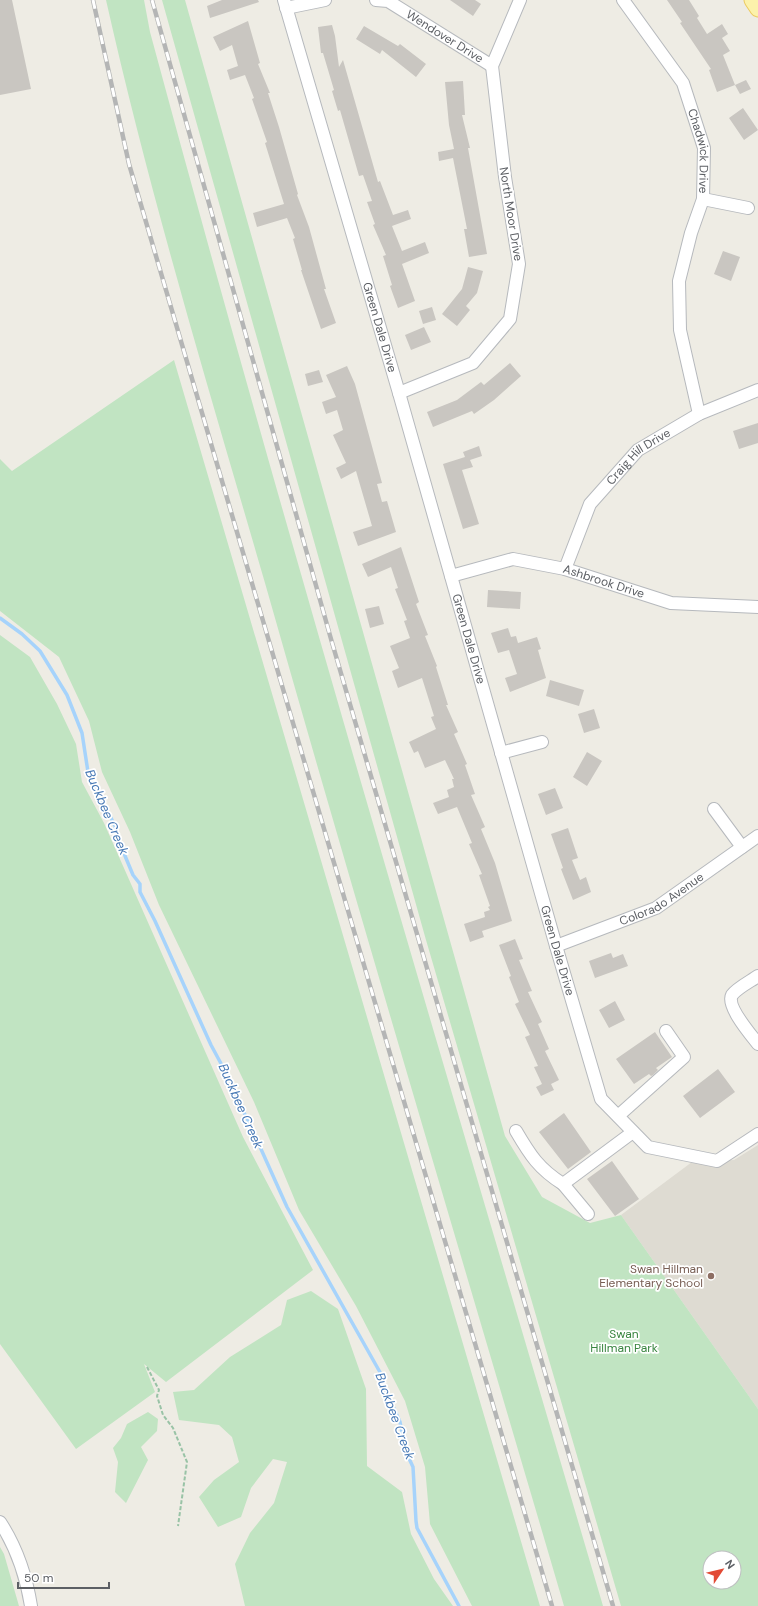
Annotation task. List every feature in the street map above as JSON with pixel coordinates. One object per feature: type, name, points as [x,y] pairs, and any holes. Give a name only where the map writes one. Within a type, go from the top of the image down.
[{"type":"main road","points":[[752,0],[758,9]]},
{"type":"street","points":[[285,4],[326,0]]},
{"type":"street","name":"Wendover Drive","points":[[376,0],[388,1],[492,66]]},
{"type":"street","name":"North Moor Drive","points":[[399,393],[473,363],[510,319],[519,264],[504,177],[492,66],[520,0]]},
{"type":"street","name":"Chadwick Drive","points":[[623,0],[684,82],[704,148],[703,199],[691,233],[679,281],[680,330],[699,414]]},
{"type":"street","name":"Green Dale Drive","points":[[285,4],[399,393],[601,1100],[648,1147],[717,1161],[758,1134]]},
{"type":"street","points":[[703,199],[748,208]]},
{"type":"street","name":"Craig Hill Drive","points":[[565,569],[590,504],[638,450],[699,414],[758,390]]},
{"type":"street","name":"Ashbrook Drive","points":[[451,576],[513,559],[565,569],[671,603],[758,607]]},
{"type":"street","points":[[501,754],[542,742]]},
{"type":"street","points":[[714,809],[742,847]]},
{"type":"street","name":"Colorado Avenue","points":[[556,946],[656,908],[758,836]]},
{"type":"street","points":[[758,976],[733,994],[731,999],[734,1010],[758,1044]]},
{"type":"street","points":[[618,1116],[684,1057],[666,1031]]},
{"type":"street","points":[[516,1131],[540,1168],[563,1184],[588,1214]]},
{"type":"street","points":[[563,1184],[633,1132]]},
{"type":"street","points":[[0,1522],[12,1539],[26,1578],[31,1606]]},
{"type":"path","points":[[147,1368],[159,1390],[157,1396],[163,1415],[175,1434],[187,1462],[178,1526]]},
{"type":"shaded area","name":"Swan Hillman Elementary School","points":[[758,1145],[758,1409],[621,1215],[692,1162],[734,1160]]},
{"type":"green space","points":[[106,0],[144,0],[150,32],[204,229],[315,623],[429,1017],[603,1606],[564,1606],[376,967],[202,365],[161,220],[123,73]]},
{"type":"green space","name":"Swan Hillman Park","points":[[162,0],[185,0],[505,1136],[542,1197],[590,1223],[621,1215],[758,1409],[758,1606],[621,1606],[426,940]]},
{"type":"green space","points":[[174,360],[540,1606],[472,1606],[430,1524],[425,1467],[405,1401],[356,1306],[299,1210],[254,1102],[159,905],[130,832],[102,772],[89,721],[59,657],[0,611],[0,459],[12,471]]},
{"type":"green space","points":[[0,635],[30,657],[57,704],[76,744],[82,782],[104,823],[243,1137],[313,1270],[166,1382],[144,1364],[155,1392],[76,1449],[0,1344]]},
{"type":"green space","points":[[311,1291],[338,1309],[366,1389],[367,1466],[402,1492],[411,1534],[434,1579],[453,1606],[245,1606],[235,1564],[250,1533],[274,1503],[287,1462],[273,1459],[251,1488],[241,1517],[218,1527],[199,1497],[214,1480],[239,1462],[232,1437],[219,1425],[179,1420],[173,1392],[194,1390],[230,1357],[281,1325],[287,1300]]},
{"type":"green space","points":[[148,1412],[158,1419],[157,1431],[141,1447],[148,1460],[126,1503],[115,1492],[118,1462],[113,1448],[121,1438],[127,1424]]},
{"type":"green space","points":[[0,1547],[4,1554],[19,1606],[0,1606]]},
{"type":"building","points":[[0,0],[12,0],[31,89],[0,95]]},
{"type":"building","points":[[222,0],[258,0],[259,2],[210,18],[207,6]]},
{"type":"building","points":[[450,0],[475,0],[481,4],[473,16]]},
{"type":"building","points":[[667,0],[689,0],[699,16],[697,18],[707,34],[722,24],[728,34],[722,38],[730,51],[723,55],[735,85],[717,92],[709,70],[711,69],[680,23],[682,22]]},
{"type":"building","points":[[248,21],[260,63],[258,64],[270,93],[268,93],[279,127],[298,194],[297,195],[309,227],[326,289],[324,289],[336,323],[321,329],[301,270],[293,239],[295,238],[287,218],[257,227],[253,213],[284,204],[265,143],[267,142],[252,99],[254,98],[245,75],[230,80],[227,70],[238,66],[232,45],[220,51],[213,37]]},
{"type":"building","points":[[332,25],[339,67],[343,60],[378,182],[380,181],[393,215],[408,210],[411,219],[392,226],[402,251],[425,242],[429,253],[402,264],[415,301],[398,308],[390,286],[392,285],[383,256],[386,255],[373,225],[375,224],[367,202],[372,201],[363,175],[359,176],[340,110],[338,111],[332,91],[334,90],[323,53],[321,53],[318,27]]},
{"type":"building","points":[[364,26],[398,46],[400,44],[426,64],[416,77],[382,50],[380,54],[356,39]]},
{"type":"building","points":[[746,80],[751,89],[740,94],[735,85]]},
{"type":"building","points":[[463,81],[465,115],[462,115],[470,148],[468,148],[487,254],[469,257],[464,229],[467,229],[453,158],[439,161],[438,152],[454,149],[449,125],[445,82]]},
{"type":"building","points":[[743,108],[758,130],[744,140],[729,118]]},
{"type":"building","points":[[723,251],[740,257],[731,281],[714,274]]},
{"type":"building","points":[[468,267],[483,271],[477,293],[466,306],[470,310],[457,326],[442,314],[462,289]]},
{"type":"building","points":[[432,307],[436,320],[423,324],[419,311]]},
{"type":"building","points":[[424,327],[431,342],[411,350],[405,335]]},
{"type":"building","points":[[510,363],[521,376],[494,400],[474,414],[472,411],[433,427],[427,412],[457,400],[481,382],[484,385]]},
{"type":"building","points":[[347,366],[355,384],[382,483],[377,484],[382,502],[387,501],[396,532],[358,546],[353,532],[372,526],[356,471],[341,479],[336,468],[346,463],[333,435],[343,430],[337,410],[326,414],[322,402],[336,397],[326,375]]},
{"type":"building","points":[[319,370],[323,382],[308,386],[305,374]]},
{"type":"building","points":[[758,423],[758,443],[739,449],[733,431]]},
{"type":"building","points":[[479,446],[482,456],[470,460],[473,467],[462,470],[479,524],[463,529],[443,464],[465,457],[463,452]]},
{"type":"building","points":[[401,547],[419,602],[416,604],[428,635],[425,636],[437,666],[436,667],[448,705],[446,705],[458,732],[454,734],[467,764],[465,765],[475,794],[471,795],[485,827],[481,829],[495,863],[512,921],[482,931],[484,937],[470,942],[464,924],[485,917],[484,912],[490,910],[479,875],[482,874],[469,844],[472,843],[457,807],[438,814],[433,803],[449,797],[447,790],[454,787],[452,779],[454,779],[445,760],[425,768],[418,751],[414,753],[409,742],[436,729],[431,717],[434,716],[422,678],[398,688],[392,671],[399,668],[390,646],[410,638],[404,621],[407,620],[395,589],[398,588],[391,567],[368,577],[362,564]]},
{"type":"building","points":[[488,590],[521,592],[520,609],[487,607]]},
{"type":"building","points":[[379,606],[384,624],[370,628],[365,609]]},
{"type":"building","points":[[508,628],[511,637],[516,636],[518,643],[537,637],[541,649],[538,650],[546,678],[510,692],[505,678],[517,674],[509,650],[498,653],[491,633]]},
{"type":"building","points":[[550,680],[584,690],[579,706],[546,696]]},
{"type":"building","points":[[594,709],[600,728],[584,733],[578,714]]},
{"type":"building","points":[[587,752],[602,761],[587,786],[573,777]]},
{"type":"building","points":[[555,788],[563,808],[546,815],[538,794]]},
{"type":"building","points":[[568,828],[578,858],[572,860],[580,880],[586,877],[591,892],[573,900],[561,869],[563,868],[551,834]]},
{"type":"building","points":[[515,939],[523,959],[519,960],[532,991],[528,992],[542,1022],[538,1024],[549,1049],[545,1051],[559,1080],[551,1084],[554,1090],[541,1096],[536,1087],[542,1084],[534,1067],[538,1066],[525,1037],[530,1035],[515,1004],[519,1002],[499,945]]},
{"type":"building","points":[[611,953],[613,958],[623,954],[628,966],[595,978],[589,961]]},
{"type":"building","points":[[615,1001],[625,1020],[609,1028],[599,1010]]},
{"type":"building","points":[[655,1032],[672,1057],[656,1068],[658,1070],[653,1075],[651,1076],[649,1074],[634,1084],[616,1059]]},
{"type":"building","points":[[718,1069],[735,1092],[700,1118],[683,1096]]},
{"type":"building","points":[[564,1113],[591,1152],[568,1169],[539,1132]]},
{"type":"building","points":[[612,1161],[639,1199],[615,1216],[587,1179]]},
{"type":"waterway","name":"Buckbee Creek","points":[[0,618],[22,634],[40,651],[67,695],[82,733],[88,772],[115,826],[118,839],[133,875],[140,884],[140,892],[155,921],[211,1045],[232,1084],[232,1092],[247,1118],[287,1207],[381,1374],[383,1384],[400,1422],[406,1452],[413,1467],[417,1528],[459,1606]]},
{"type":"railway","points":[[93,0],[129,164],[552,1606]]},
{"type":"railway","points":[[152,0],[331,639],[613,1606]]},
{"type":"place","name":"Swan Hillman Elementary School","points":[[711,1276]]}]
